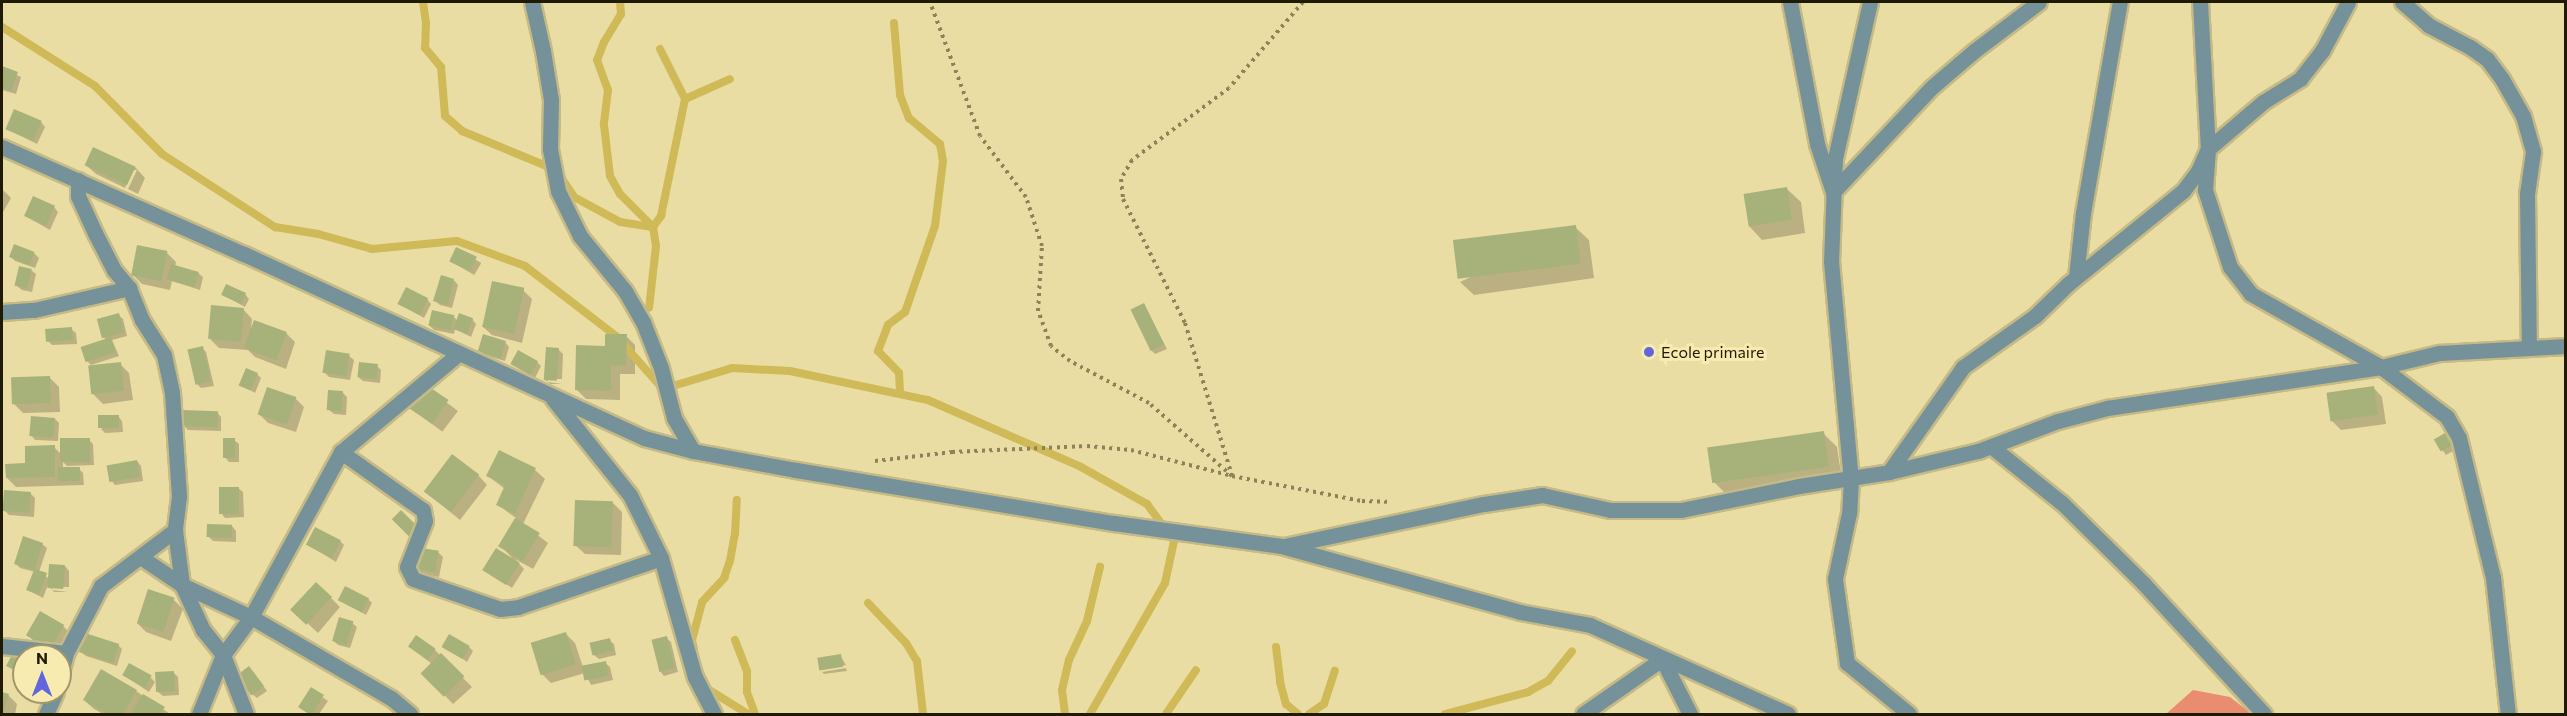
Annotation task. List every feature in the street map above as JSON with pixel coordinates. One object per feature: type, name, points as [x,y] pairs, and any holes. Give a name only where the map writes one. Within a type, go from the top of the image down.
[{"type":"street","points":[[532,2],[549,90],[550,149],[558,191],[580,236],[625,291],[643,322],[661,368],[674,418],[693,451]]},
{"type":"street","points":[[1790,2],[1817,144],[1833,192]]},
{"type":"street","points":[[1870,2],[1835,158],[1831,261],[1851,479],[1849,513],[1834,579],[1847,663],[1909,714]]},
{"type":"street","points":[[1833,192],[1932,87],[1974,51],[2039,2]]},
{"type":"street","points":[[2076,277],[2083,213],[2120,2]]},
{"type":"street","points":[[2200,2],[2208,149],[2205,190],[2230,267],[2251,294],[2381,367],[2447,417],[2459,438],[2493,577],[2508,714]]},
{"type":"street","points":[[1888,472],[1963,367],[2035,316],[2076,277],[2183,191],[2198,171],[2208,149],[2263,102],[2300,79],[2322,51],[2348,2]]},
{"type":"street","points":[[2402,2],[2428,25],[2470,47],[2487,59],[2502,79],[2523,116],[2533,152],[2527,194],[2529,348]]},
{"type":"street","points":[[2,147],[244,254],[638,436],[693,451],[1114,523],[1281,546],[1520,612],[1590,625],[1788,714]]},
{"type":"street","points":[[78,180],[78,196],[95,233],[114,270],[129,288],[142,320],[164,355],[172,393],[179,496],[175,530],[183,585],[203,630],[224,656],[246,714]]},
{"type":"street","points":[[2,312],[34,310],[129,288]]},
{"type":"street","points":[[1281,546],[1542,495],[1610,510],[1681,510],[1799,486],[1888,472],[1992,447],[2058,421],[2107,408],[2381,367],[2439,353],[2565,346]]},
{"type":"street","points":[[199,714],[224,656],[251,617],[341,452],[458,354]]},
{"type":"street","points":[[551,397],[630,495],[661,558],[695,677],[714,714]]},
{"type":"street","points":[[1992,447],[2062,503],[2144,584],[2264,714]]},
{"type":"street","points":[[341,452],[423,510],[425,521],[407,567],[413,579],[500,609],[518,607],[661,558]]},
{"type":"street","points":[[71,644],[101,586],[142,558],[175,530]]},
{"type":"street","points":[[142,558],[183,585],[251,617],[391,698],[410,714]]},
{"type":"street","points":[[1583,714],[1662,659]]},
{"type":"street","points":[[1662,659],[1690,714]]},
{"type":"path","points":[[930,2],[981,136],[1026,197],[1042,246],[1038,311],[1051,346],[1070,361],[1113,381],[1149,403],[1232,476]]},
{"type":"path","points":[[1232,476],[1185,323],[1123,199],[1121,179],[1132,160],[1229,88],[1303,2]]},
{"type":"path","points":[[863,462],[952,452],[1087,446],[1131,450],[1232,476],[1362,501],[1395,502]]},
{"type":"shaded area","points":[[2193,690],[2230,697],[2252,714],[2166,714]]},
{"type":"building","points":[[2,66],[18,72],[11,91],[2,88]]},
{"type":"building","points":[[14,109],[42,121],[33,141],[5,129]]},
{"type":"building","points":[[93,147],[136,167],[127,185],[85,165]]},
{"type":"building","points":[[1787,187],[1792,220],[1749,226],[1744,194]]},
{"type":"building","points":[[33,196],[55,206],[46,226],[24,216]]},
{"type":"building","points":[[1576,225],[1581,264],[1458,279],[1453,240]]},
{"type":"building","points":[[14,244],[35,252],[30,265],[9,257]]},
{"type":"building","points":[[137,245],[167,251],[162,281],[131,275]]},
{"type":"building","points":[[456,247],[477,257],[470,271],[449,262]]},
{"type":"building","points":[[171,264],[199,272],[194,287],[167,279]]},
{"type":"building","points":[[19,266],[32,269],[27,288],[15,285]]},
{"type":"building","points":[[441,275],[454,279],[448,305],[433,301]]},
{"type":"building","points":[[492,281],[524,288],[515,334],[482,327]]},
{"type":"building","points":[[226,284],[246,293],[241,304],[221,295]]},
{"type":"building","points":[[406,287],[428,298],[420,315],[397,304]]},
{"type":"building","points":[[1144,303],[1164,344],[1151,351],[1131,310]]},
{"type":"building","points":[[211,305],[244,308],[241,342],[208,339]]},
{"type":"building","points":[[432,310],[454,315],[451,331],[428,326]]},
{"type":"building","points":[[119,313],[124,332],[102,338],[97,319]]},
{"type":"building","points":[[459,313],[473,318],[467,334],[453,329]]},
{"type":"building","points":[[254,320],[287,332],[277,360],[244,348]]},
{"type":"building","points":[[72,327],[73,340],[46,342],[45,329]]},
{"type":"building","points":[[483,334],[506,341],[501,358],[478,351]]},
{"type":"building","points":[[605,334],[627,334],[626,366],[611,365],[611,391],[575,390],[576,345],[605,346]]},
{"type":"building","points":[[111,337],[116,352],[86,362],[81,347]]},
{"type":"building","points":[[203,346],[211,381],[196,385],[187,350]]},
{"type":"building","points":[[546,347],[559,348],[557,381],[544,380]]},
{"type":"building","points":[[326,350],[350,354],[346,376],[322,373]]},
{"type":"building","points":[[518,350],[538,361],[530,375],[510,364]]},
{"type":"building","points":[[121,362],[124,391],[91,394],[88,365]]},
{"type":"building","points":[[359,362],[378,364],[376,379],[357,377]]},
{"type":"building","points":[[246,368],[258,373],[251,391],[239,385]]},
{"type":"building","points":[[50,376],[51,403],[12,404],[11,377]]},
{"type":"building","points":[[422,382],[449,400],[432,424],[406,406]]},
{"type":"building","points":[[2374,386],[2378,415],[2331,421],[2326,393]]},
{"type":"building","points":[[267,387],[296,397],[287,425],[258,414]]},
{"type":"building","points":[[328,390],[343,391],[342,411],[327,410]]},
{"type":"building","points":[[183,410],[218,411],[217,427],[182,426]]},
{"type":"building","points":[[98,415],[119,415],[119,428],[98,428]]},
{"type":"building","points":[[31,416],[55,418],[53,438],[29,436]]},
{"type":"building","points":[[1824,431],[1829,467],[1712,483],[1707,447]]},
{"type":"building","points":[[2445,433],[2452,445],[2441,452],[2434,440]]},
{"type":"building","points":[[60,438],[90,438],[90,462],[60,462]]},
{"type":"building","points":[[223,438],[235,438],[235,458],[223,458]]},
{"type":"building","points":[[55,445],[55,477],[6,478],[5,464],[25,463],[25,446]]},
{"type":"building","points":[[499,450],[536,468],[515,514],[496,505],[505,485],[486,476]]},
{"type":"building","points":[[452,454],[479,474],[451,512],[424,492]]},
{"type":"building","points":[[137,460],[140,477],[109,482],[106,465]]},
{"type":"building","points":[[58,467],[80,467],[80,481],[58,481]]},
{"type":"building","points":[[219,487],[239,487],[239,514],[219,514]]},
{"type":"building","points":[[4,490],[31,492],[29,513],[3,511]]},
{"type":"building","points":[[575,500],[613,501],[611,547],[573,546]]},
{"type":"building","points":[[401,510],[418,527],[409,536],[392,519]]},
{"type":"building","points":[[515,518],[540,533],[523,561],[498,546]]},
{"type":"building","points":[[207,524],[232,525],[232,538],[207,537]]},
{"type":"building","points":[[315,527],[341,540],[332,558],[306,545]]},
{"type":"building","points":[[23,536],[43,543],[35,569],[47,573],[39,595],[26,590],[34,570],[14,564]]},
{"type":"building","points":[[421,548],[439,551],[435,573],[418,570]]},
{"type":"building","points":[[496,548],[520,563],[506,585],[482,570]]},
{"type":"building","points":[[49,564],[65,565],[63,589],[47,588]]},
{"type":"building","points":[[316,582],[332,597],[306,625],[290,610]]},
{"type":"building","points":[[345,586],[369,598],[362,613],[338,600]]},
{"type":"building","points":[[148,589],[175,598],[164,632],[137,623]]},
{"type":"building","points":[[40,611],[64,625],[53,644],[41,644],[26,635]]},
{"type":"building","points":[[339,617],[353,621],[347,645],[332,641]]},
{"type":"building","points":[[566,632],[576,665],[541,675],[531,643]]},
{"type":"building","points":[[85,633],[119,644],[113,663],[79,652]]},
{"type":"building","points":[[449,634],[470,646],[462,659],[442,647]]},
{"type":"building","points":[[416,635],[436,649],[428,660],[408,646]]},
{"type":"building","points":[[667,636],[675,668],[659,672],[651,640]]},
{"type":"building","points":[[610,638],[613,651],[592,655],[590,643]]},
{"type":"building","points":[[441,653],[464,676],[444,697],[420,674]]},
{"type":"building","points":[[841,654],[843,667],[819,671],[817,658]]},
{"type":"building","points":[[12,655],[12,669],[6,666]]},
{"type":"building","points":[[606,661],[609,676],[584,680],[581,666]]},
{"type":"building","points":[[129,663],[152,676],[145,688],[122,675]]},
{"type":"building","points":[[249,666],[264,686],[251,696],[236,676]]},
{"type":"building","points":[[101,669],[137,690],[123,714],[108,714],[83,700]]},
{"type":"building","points":[[174,671],[175,691],[156,692],[155,672]]},
{"type":"building","points":[[311,687],[324,695],[312,714],[309,714],[298,707]]},
{"type":"building","points":[[2,692],[9,694],[3,714],[2,714]]},
{"type":"building","points":[[143,694],[165,707],[160,714],[130,714]]},
{"type":"waterway","points":[[423,2],[426,23],[425,48],[441,67],[445,116],[462,131],[556,170],[574,197],[620,222],[653,227],[661,216],[685,99],[730,79]]},
{"type":"waterway","points":[[620,2],[621,14],[604,42],[597,60],[608,90],[604,125],[610,176],[620,194],[653,227],[656,246],[649,308]]},
{"type":"waterway","points":[[894,23],[900,95],[909,118],[940,144],[943,161],[935,226],[905,312],[888,325],[878,351],[899,373],[900,393]]},
{"type":"waterway","points":[[2,27],[95,86],[162,154],[275,227],[318,234],[372,249],[457,241],[525,266],[616,336],[663,389],[732,368],[790,371],[928,400],[1081,467],[1147,504],[1174,541],[1165,583],[1090,714]]},
{"type":"waterway","points":[[660,49],[685,99]]},
{"type":"waterway","points":[[694,649],[692,640],[702,602],[724,578],[730,561],[735,534],[737,500]]},
{"type":"waterway","points":[[1065,714],[1062,690],[1069,660],[1087,621],[1100,567]]},
{"type":"waterway","points":[[868,603],[906,643],[917,661],[923,714]]},
{"type":"waterway","points":[[735,640],[747,672],[747,692],[755,714]]},
{"type":"waterway","points":[[1276,647],[1280,682],[1286,704],[1298,714]]},
{"type":"waterway","points":[[1445,714],[1528,692],[1548,681],[1572,651]]},
{"type":"waterway","points":[[1166,714],[1196,670]]},
{"type":"waterway","points":[[1309,714],[1324,704],[1335,671]]},
{"type":"waterway","points":[[704,683],[706,688],[748,714]]},
{"type":"place","name":"Ecole primaire","points":[[1649,352]]}]
